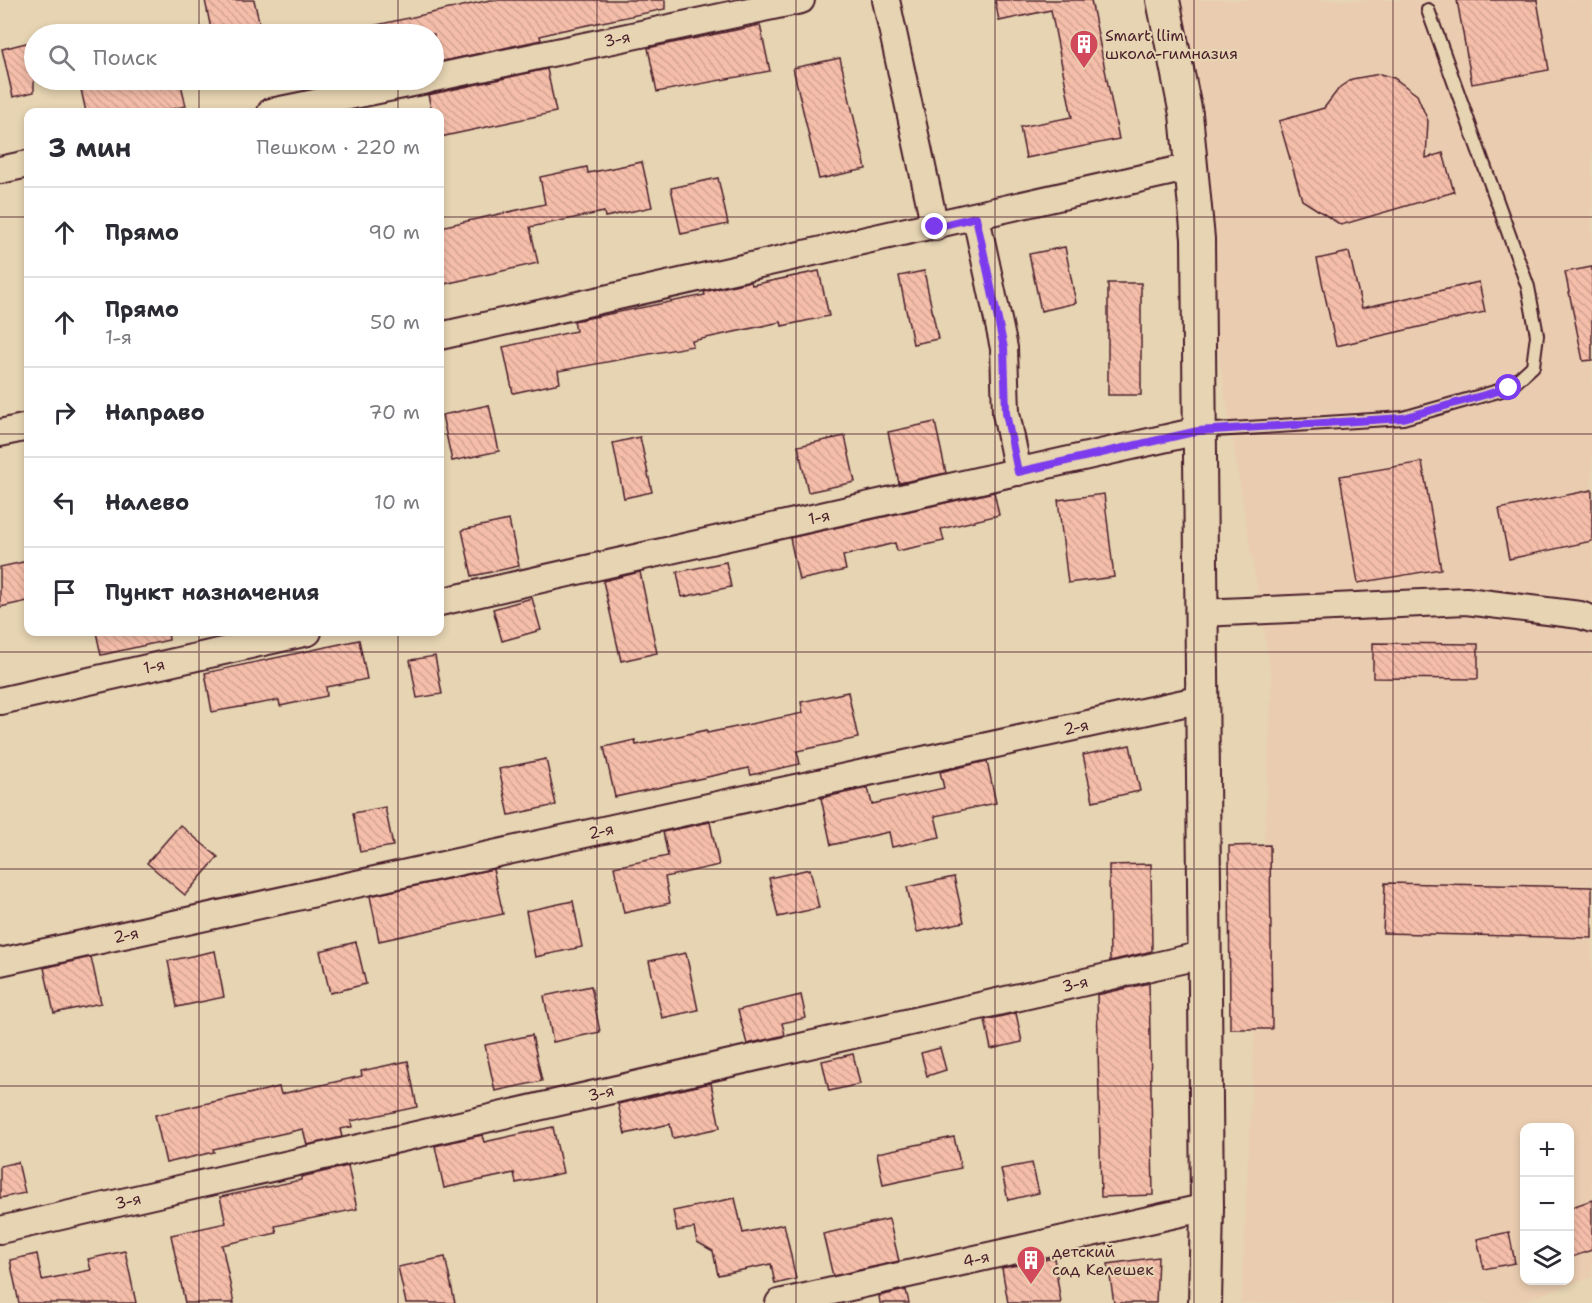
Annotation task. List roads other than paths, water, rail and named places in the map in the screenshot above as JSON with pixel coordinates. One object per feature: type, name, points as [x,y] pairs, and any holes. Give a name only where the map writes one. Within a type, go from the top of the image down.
[{"type":"street","name":"3-я","points":[[444,76],[801,0]]},
{"type":"street","points":[[886,0],[935,227]]},
{"type":"street","points":[[1163,0],[1186,114],[1198,239],[1207,1207],[1205,1303]]},
{"type":"street","points":[[290,108],[378,90]]},
{"type":"street","points":[[0,170],[24,165]]},
{"type":"street","points":[[444,335],[935,227],[1191,167]]},
{"type":"street","points":[[976,217],[1004,348],[1006,413],[1018,472]]},
{"type":"street","points":[[0,433],[24,427]]},
{"type":"street","name":"1-я","points":[[444,601],[1198,431]]},
{"type":"street","points":[[1201,613],[1466,601],[1580,615],[1592,619]]},
{"type":"street","name":"1-я","points":[[0,700],[290,636]]},
{"type":"street","name":"2-я","points":[[0,962],[1202,699]]},
{"type":"street","name":"3-я","points":[[0,1230],[1203,955]]},
{"type":"street","name":"4-я","points":[[779,1303],[1207,1207]]},
{"type":"lane","points":[[1198,431],[1403,418],[1509,388],[1533,366],[1537,335],[1528,287],[1428,10]]},
{"type":"place","name":"Smart llim школа-гимназия","points":[[1084,70]]},
{"type":"place","name":"детский сад Келешек","points":[[1031,1286]]}]
